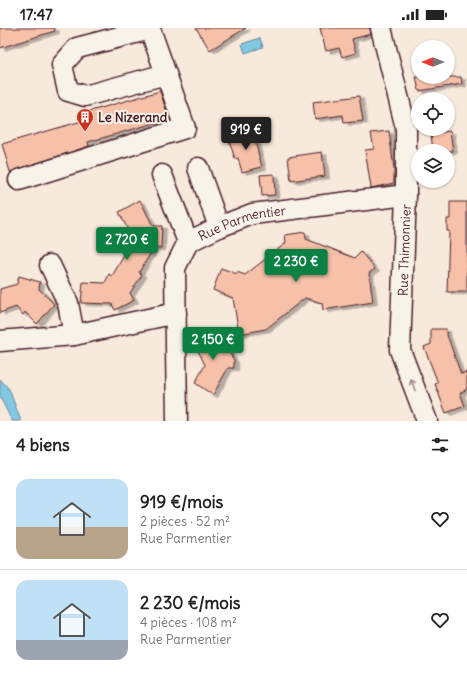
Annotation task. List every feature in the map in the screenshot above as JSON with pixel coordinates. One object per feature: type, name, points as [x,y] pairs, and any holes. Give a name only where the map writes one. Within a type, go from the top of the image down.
[{"type":"street","name":"Rue Thimonnier","points":[[381,28],[406,128],[406,195],[400,350],[427,421]]},
{"type":"street","points":[[18,180],[185,128],[166,74],[150,29],[77,48],[62,66],[68,90],[85,96],[166,74]]},
{"type":"street","points":[[198,168],[219,227]]},
{"type":"street","points":[[162,175],[188,242]]},
{"type":"street","name":"Rue Parmentier","points":[[177,421],[176,268],[188,242],[219,227],[252,214],[406,195]]},
{"type":"street","points":[[50,265],[68,303],[74,335]]},
{"type":"street","points":[[0,341],[74,335],[176,313]]},
{"type":"water","points":[[260,38],[263,47],[245,53],[242,44]]},
{"type":"water","points":[[0,379],[9,389],[21,421],[12,421],[0,397]]},
{"type":"building","points":[[0,28],[54,28],[55,31],[0,48]]},
{"type":"building","points":[[196,28],[246,28],[210,50]]},
{"type":"building","points":[[320,28],[370,28],[371,34],[352,39],[356,53],[342,57],[339,48],[326,51]]},
{"type":"building","points":[[455,77],[461,77],[462,84],[419,91],[418,84],[455,84]]},
{"type":"building","name":"Le Nizerand","points":[[160,91],[169,119],[88,142],[89,146],[10,172],[2,144],[82,121],[80,114]]},
{"type":"building","points":[[359,96],[363,121],[344,123],[343,115],[315,119],[313,102]]},
{"type":"building","points":[[252,130],[262,167],[242,172],[238,158],[235,159],[228,137]]},
{"type":"building","points":[[389,131],[394,169],[394,183],[371,188],[365,150],[374,149],[371,133]]},
{"type":"building","points":[[431,136],[451,136],[452,144],[432,144]]},
{"type":"building","points":[[322,152],[325,176],[291,181],[288,157]]},
{"type":"building","points":[[274,174],[275,195],[262,196],[260,175]]},
{"type":"building","points":[[140,200],[153,226],[162,226],[161,248],[154,248],[139,272],[142,275],[130,293],[134,300],[115,310],[112,304],[81,303],[83,282],[105,283],[109,274],[112,276],[131,244],[127,235],[130,234],[119,212]]},
{"type":"building","points":[[450,202],[467,202],[467,292],[447,292],[449,231],[447,231],[447,219],[450,219]]},
{"type":"building","points":[[305,232],[306,239],[355,258],[361,252],[375,269],[369,273],[373,302],[323,310],[322,303],[305,298],[266,329],[239,334],[233,298],[213,290],[221,268],[237,274],[237,272],[245,275],[286,243],[285,235]]},
{"type":"building","points":[[19,276],[40,282],[39,289],[54,304],[37,324],[25,312],[23,315],[16,307],[0,313],[0,289],[17,284]]},
{"type":"building","points":[[215,329],[234,360],[234,368],[228,368],[213,395],[195,383],[205,365],[194,342]]},
{"type":"building","points":[[431,329],[446,329],[461,374],[467,372],[467,389],[460,393],[465,406],[446,413],[435,384],[438,383],[424,347],[431,344]]},
{"type":"place","name":"Le Nizerand","points":[[85,132]]}]
